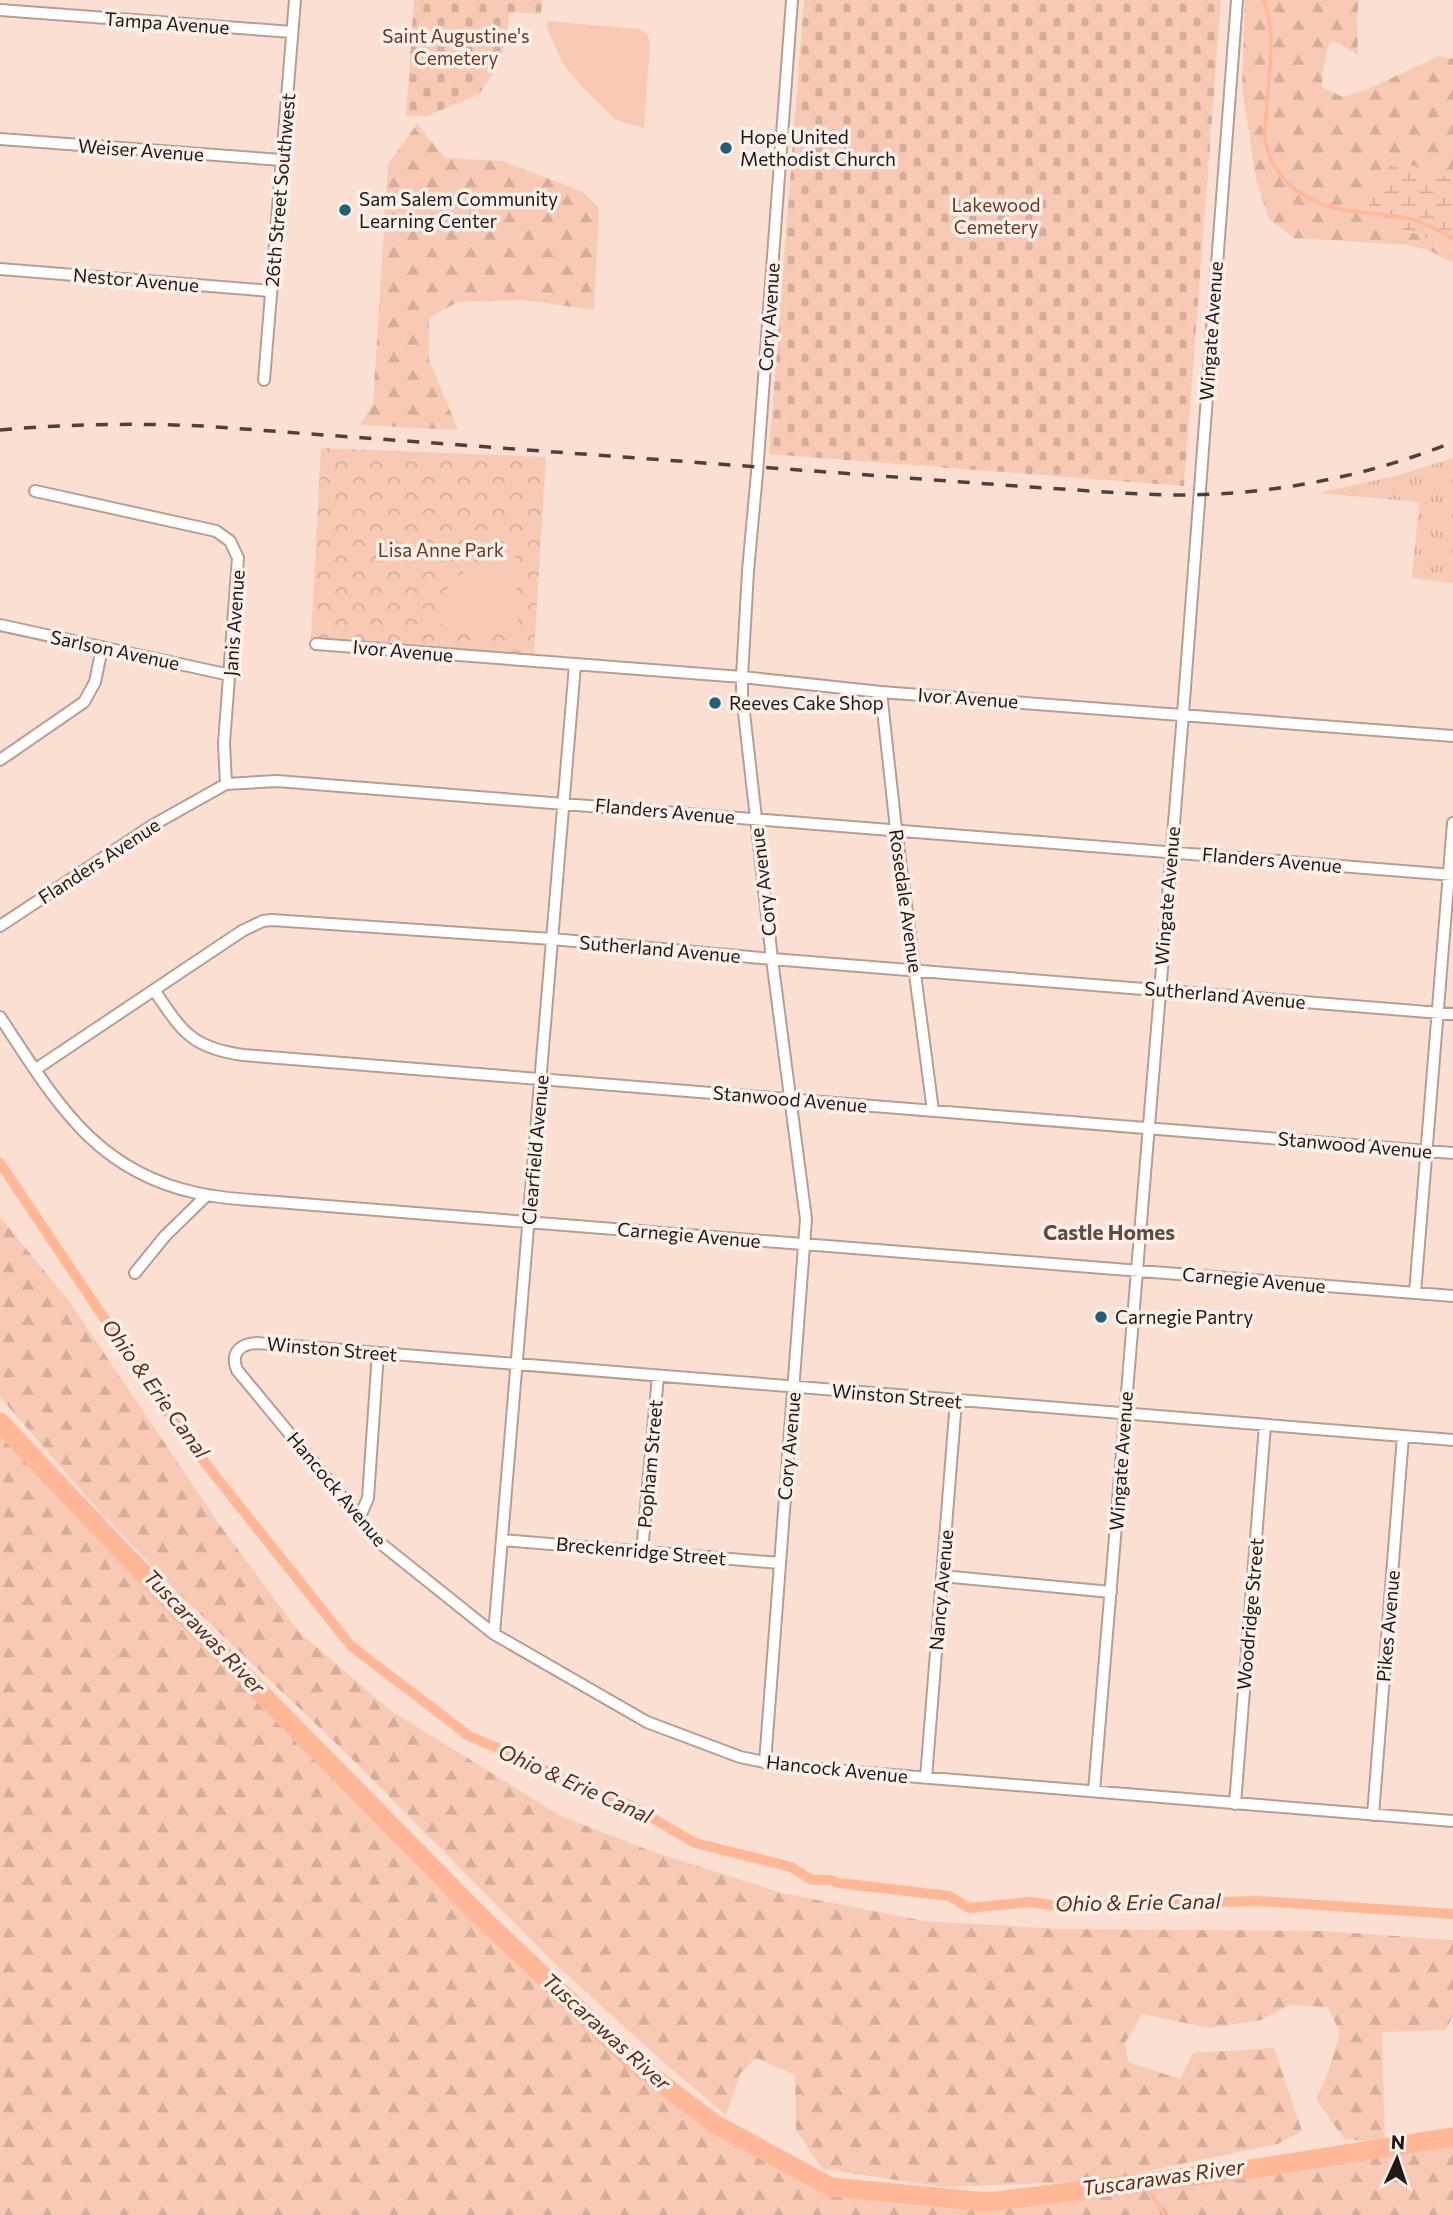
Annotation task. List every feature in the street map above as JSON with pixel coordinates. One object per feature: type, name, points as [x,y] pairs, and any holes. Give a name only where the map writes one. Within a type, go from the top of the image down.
[{"type":"street","name":"26th Street Southwest","points":[[264,380],[295,0]]},
{"type":"street","name":"Cory Avenue","points":[[765,1763],[806,1219],[772,959],[742,677],[746,594],[792,0]]},
{"type":"street","name":"Wingate Avenue","points":[[1094,1791],[1183,714],[1237,0]]},
{"type":"street","name":"Tampa Avenue","points":[[0,10],[292,32]]},
{"type":"street","name":"Weiser Avenue","points":[[0,139],[282,160]]},
{"type":"street","name":"Nestor Avenue","points":[[0,269],[271,291]]},
{"type":"street","name":"Janis Avenue","points":[[35,491],[203,528],[226,537],[236,550],[238,558],[224,743],[226,784]]},
{"type":"street","name":"Sarlson Avenue","points":[[0,625],[230,675]]},
{"type":"street","name":"Ivor Avenue","points":[[316,644],[742,677],[881,692],[1453,736]]},
{"type":"street","points":[[0,760],[84,702],[95,682],[102,648]]},
{"type":"street","name":"Clearfield Avenue","points":[[494,1634],[575,665]]},
{"type":"street","name":"Rosedale Avenue","points":[[881,692],[933,1111]]},
{"type":"street","name":"Flanders Avenue","points":[[0,926],[153,825],[226,784],[293,781],[1451,875]]},
{"type":"street","points":[[1415,1293],[1451,875],[1453,823]]},
{"type":"street","name":"Sutherland Avenue","points":[[36,1069],[242,931],[263,921],[305,921],[552,939],[1453,1014]]},
{"type":"street","name":"Stanwood Avenue","points":[[153,990],[182,1028],[204,1045],[220,1052],[1453,1153]]},
{"type":"street","name":"Carnegie Avenue","points":[[0,1017],[58,1104],[99,1147],[153,1179],[206,1195],[1453,1296]]},
{"type":"street","points":[[135,1273],[165,1236],[206,1195]]},
{"type":"street","name":"Winston Street","points":[[257,1343],[1453,1440]]},
{"type":"street","name":"Hancock Avenue","points":[[257,1343],[243,1345],[237,1350],[234,1358],[237,1370],[359,1519],[388,1550],[494,1634],[647,1722],[740,1757],[765,1763],[1453,1821]]},
{"type":"street","points":[[359,1519],[368,1498],[378,1353]]},
{"type":"street","name":"Popham Street","points":[[642,1551],[658,1376]]},
{"type":"street","name":"Nancy Avenue","points":[[926,1778],[956,1401]]},
{"type":"street","name":"Woodridge Street","points":[[1235,1804],[1265,1425]]},
{"type":"street","name":"Pikes Avenue","points":[[1373,1815],[1404,1436]]},
{"type":"street","name":"Breckenridge Street","points":[[502,1540],[780,1563]]},
{"type":"street","points":[[942,1576],[1111,1592]]},
{"type":"green space","name":"Saint Augustine's Cemetery","points":[[414,0],[542,0],[541,14],[510,12],[497,68],[479,94],[427,116],[406,116]]},
{"type":"green space","name":"Lakewood Cemetery","points":[[804,0],[1221,0],[1184,486],[769,454]]},
{"type":"green space","points":[[1245,0],[1359,0],[1358,55],[1334,41],[1329,44],[1323,69],[1322,87],[1343,97],[1368,89],[1439,56],[1453,59],[1453,179],[1397,161],[1364,218],[1423,236],[1453,251],[1453,263],[1428,250],[1407,245],[1294,238],[1269,219],[1256,179],[1242,87]]},
{"type":"green space","points":[[547,21],[639,29],[647,33],[650,42],[644,128],[616,120],[583,88],[563,64],[547,29]]},
{"type":"green space","points":[[417,124],[445,158],[503,161],[583,192],[599,208],[594,310],[524,300],[458,302],[429,318],[429,360],[458,430],[360,425],[373,404],[388,164]]},
{"type":"green space","points":[[1397,161],[1453,179],[1453,251],[1423,236],[1364,219],[1384,172]]},
{"type":"green space","name":"Lisa Anne Park","points":[[321,448],[546,457],[534,654],[311,638]]},
{"type":"green space","points":[[1453,458],[1453,583],[1412,578],[1419,502],[1318,493],[1395,476]]},
{"type":"green space","points":[[497,555],[516,557],[518,619],[515,632],[435,623],[443,598],[456,579],[474,566]]},
{"type":"green space","points":[[0,1217],[69,1301],[221,1527],[299,1632],[390,1710],[561,1816],[648,1850],[782,1893],[924,1921],[1059,1929],[1324,1931],[1453,1940],[1453,2015],[1446,2030],[1382,2032],[1385,2142],[1344,2139],[1316,2099],[1328,2073],[1340,2033],[1328,2007],[1290,2005],[1261,2020],[1209,2028],[1142,2014],[1125,2043],[1128,2062],[1180,2079],[1193,2053],[1274,2048],[1302,2131],[1277,2144],[1100,2181],[944,2187],[822,2169],[796,2130],[795,2075],[756,2058],[740,2074],[726,2115],[553,1962],[345,1752],[178,1593],[94,1505],[0,1397]]},
{"type":"green space","points":[[0,1427],[483,1919],[637,2065],[715,2124],[830,2187],[988,2202],[1259,2168],[1453,2135],[1453,2215],[0,2215]]},
{"type":"waterway","points":[[1264,0],[1271,39],[1265,138],[1275,167],[1284,179],[1295,189],[1322,204],[1410,219],[1453,239]]},
{"type":"waterway","name":"Ohio & Erie Canal","points":[[0,1163],[163,1406],[351,1646],[469,1736],[580,1788],[630,1805],[695,1843],[791,1867],[812,1880],[949,1896],[969,1908],[1030,1902],[1058,1906],[1258,1901],[1453,1914]]},
{"type":"waterway","name":"Tuscarawas River","points":[[0,1422],[123,1553],[483,1919],[637,2065],[715,2124],[831,2187],[988,2202],[1259,2168],[1453,2137]]},
{"type":"waterway","points":[[1144,2183],[1165,2215]]},
{"type":"railway","points":[[0,430],[51,426],[203,426],[1030,487],[1186,495],[1254,491],[1322,481],[1389,464],[1453,442]]},
{"type":"place","name":"Hope United Methodist Church","points":[[726,148]]},
{"type":"place","name":"Sam Salem Community Learning Center","points":[[345,210]]},
{"type":"place","name":"Reeves Cake Shop","points":[[715,703]]},
{"type":"place","name":"Carnegie Pantry","points":[[1101,1317]]},
{"type":"district","name":"Castle Homes","points":[[1109,1233]]}]
